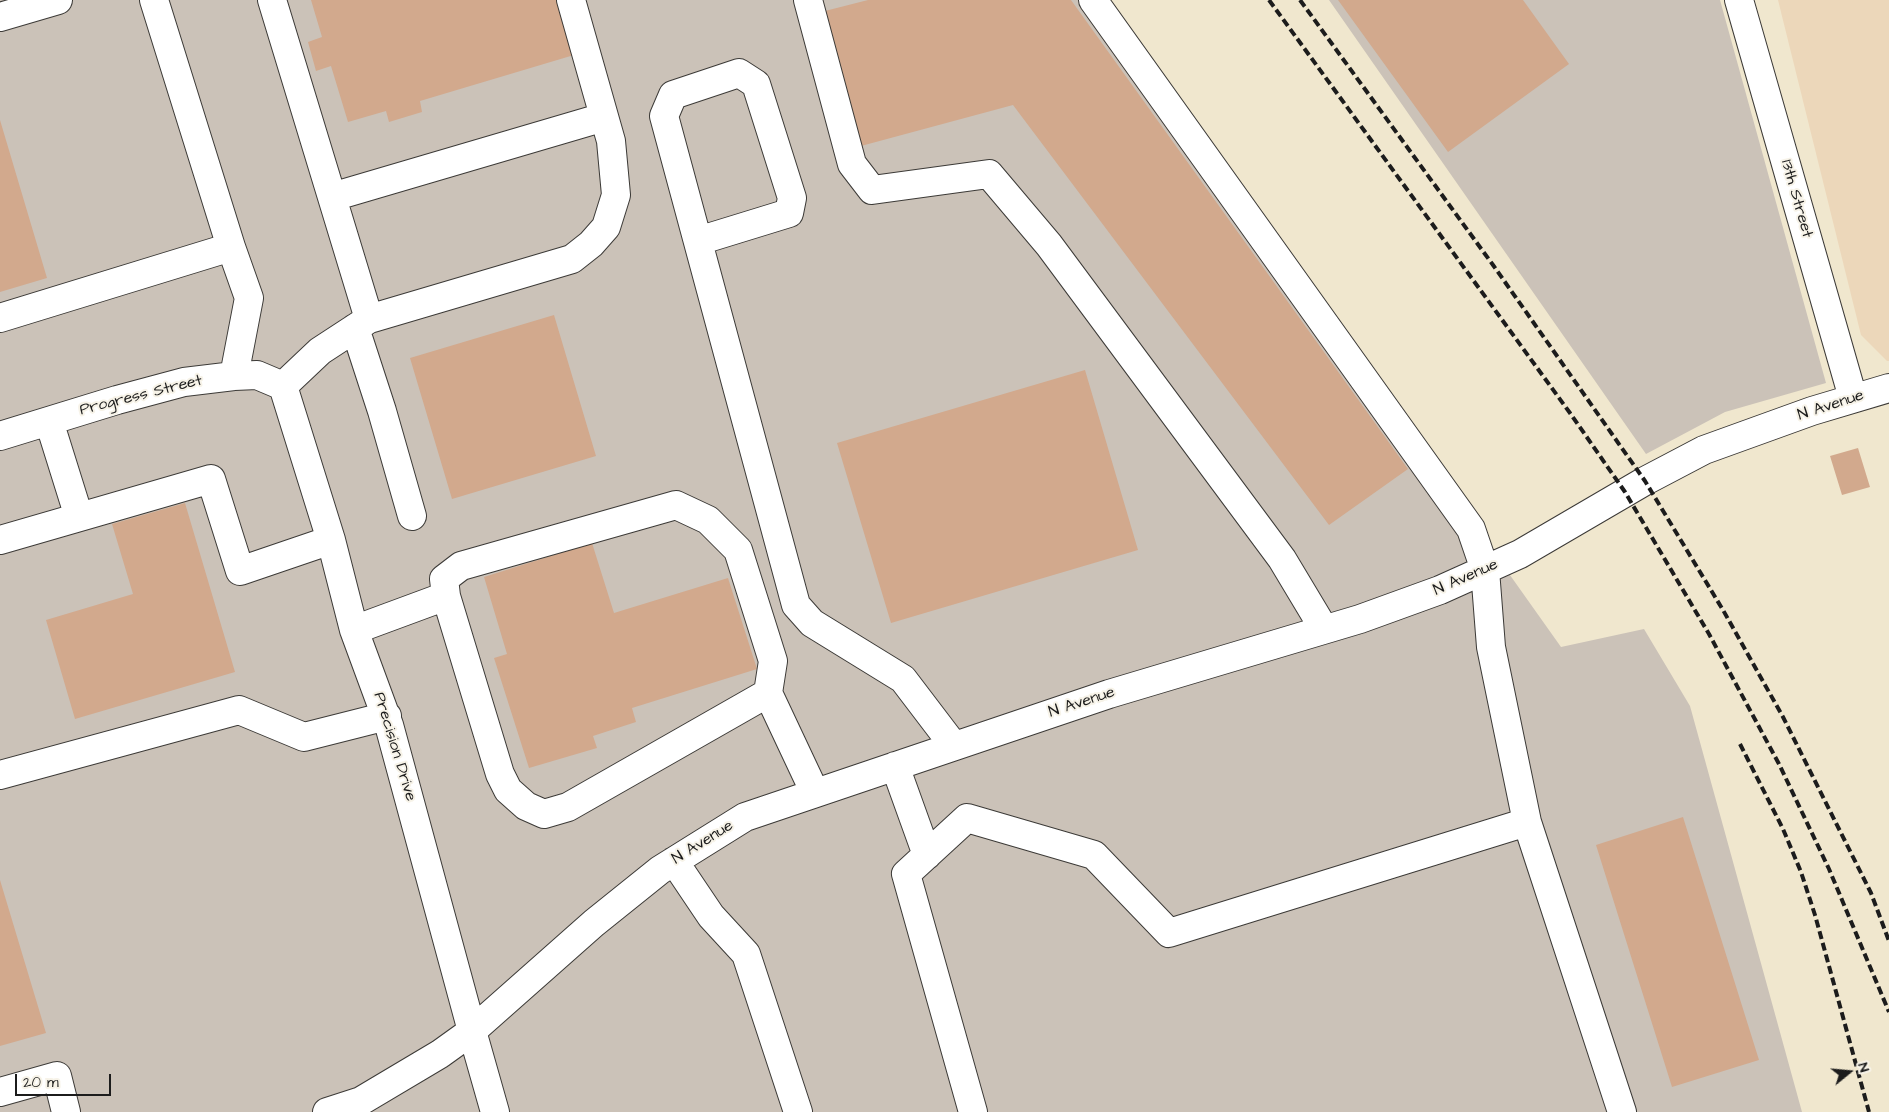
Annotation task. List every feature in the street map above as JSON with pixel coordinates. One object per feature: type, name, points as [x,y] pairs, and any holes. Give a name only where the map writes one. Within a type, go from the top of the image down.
[{"type":"street","points":[[0,17],[58,0]]},
{"type":"street","points":[[154,0],[231,247],[249,298],[234,376]]},
{"type":"street","points":[[272,0],[332,197],[382,411],[412,516]]},
{"type":"street","points":[[283,386],[320,351],[362,323],[572,259],[591,244],[606,227],[616,195],[611,141],[571,0]]},
{"type":"street","points":[[808,0],[852,164],[872,190],[989,174],[1049,244],[1276,552],[1324,629]]},
{"type":"street","points":[[1093,0],[1470,529],[1485,570],[1491,647],[1526,822],[1622,1112]]},
{"type":"street","name":"13th Street","points":[[1740,0],[1852,398]]},
{"type":"street","points":[[698,241],[789,213],[792,198],[756,84],[739,73],[673,95],[664,116],[796,605],[812,624],[903,679],[954,746]]},
{"type":"street","points":[[332,197],[604,117]]},
{"type":"street","points":[[0,318],[231,247]]},
{"type":"street","name":"Progress Street","points":[[0,436],[184,382],[257,375],[283,386]]},
{"type":"street","name":"Precision Drive","points":[[283,386],[331,540],[354,630],[387,716],[495,1112]]},
{"type":"street","name":"N Avenue","points":[[327,1112],[361,1102],[440,1054],[472,1030],[594,924],[660,870],[745,817],[1109,694],[1360,619],[1440,590],[1520,554],[1644,481],[1704,450],[1852,398],[1889,388]]},
{"type":"street","points":[[49,421],[79,517]]},
{"type":"street","points":[[0,540],[211,479],[240,571],[331,540]]},
{"type":"street","points":[[768,693],[568,807],[544,814],[526,806],[508,790],[500,774],[446,596],[444,579],[461,566],[676,505],[708,520],[738,550],[774,661],[768,693],[815,793]]},
{"type":"street","points":[[354,630],[446,596]]},
{"type":"street","points":[[0,775],[239,710],[304,738],[387,716]]},
{"type":"street","points":[[895,766],[927,855]]},
{"type":"street","points":[[973,1112],[906,874],[967,818],[1094,855],[1169,933],[1526,822]]},
{"type":"street","points":[[674,861],[711,916],[746,954],[798,1112]]},
{"type":"street","points":[[0,1092],[57,1076],[66,1112]]},
{"type":"shaded area","points":[[0,0],[1102,0],[1561,647],[1644,629],[1690,706],[1802,1112],[0,1112]]},
{"type":"shaded area","points":[[1329,0],[1720,0],[1826,383],[1725,412],[1646,454]]},
{"type":"shaded area","points":[[1778,0],[1889,0],[1889,361],[1861,335]]},
{"type":"building","points":[[311,0],[557,0],[574,55],[420,101],[422,112],[389,122],[386,111],[348,122],[331,66],[316,71],[308,42],[322,37]]},
{"type":"building","points":[[868,0],[1071,0],[1408,469],[1329,525],[1013,105],[861,146],[821,12]]},
{"type":"building","points":[[1338,0],[1523,0],[1569,64],[1448,152]]},
{"type":"building","points":[[0,120],[47,278],[0,292]]},
{"type":"building","points":[[554,315],[596,456],[452,499],[410,358]]},
{"type":"building","points":[[1085,370],[1138,550],[891,623],[837,443]]},
{"type":"building","points":[[1858,448],[1870,487],[1842,495],[1830,456]]},
{"type":"building","points":[[185,503],[235,672],[75,719],[46,620],[133,594],[112,524]]},
{"type":"building","points":[[592,543],[614,613],[728,578],[757,669],[632,708],[636,722],[593,736],[597,748],[529,768],[494,658],[507,654],[484,577]]},
{"type":"building","points":[[1683,817],[1759,1060],[1672,1087],[1596,845]]},
{"type":"building","points":[[0,880],[46,1033],[0,1046]]},
{"type":"railway","points":[[1269,0],[1570,413],[1625,492],[1709,634],[1779,764],[1829,869],[1889,1012]]},
{"type":"railway","points":[[1300,0],[1493,265],[1645,481],[1723,610],[1783,717],[1871,893],[1889,941]]},
{"type":"railway","points":[[1740,744],[1783,829],[1801,872],[1815,915],[1869,1112]]}]
